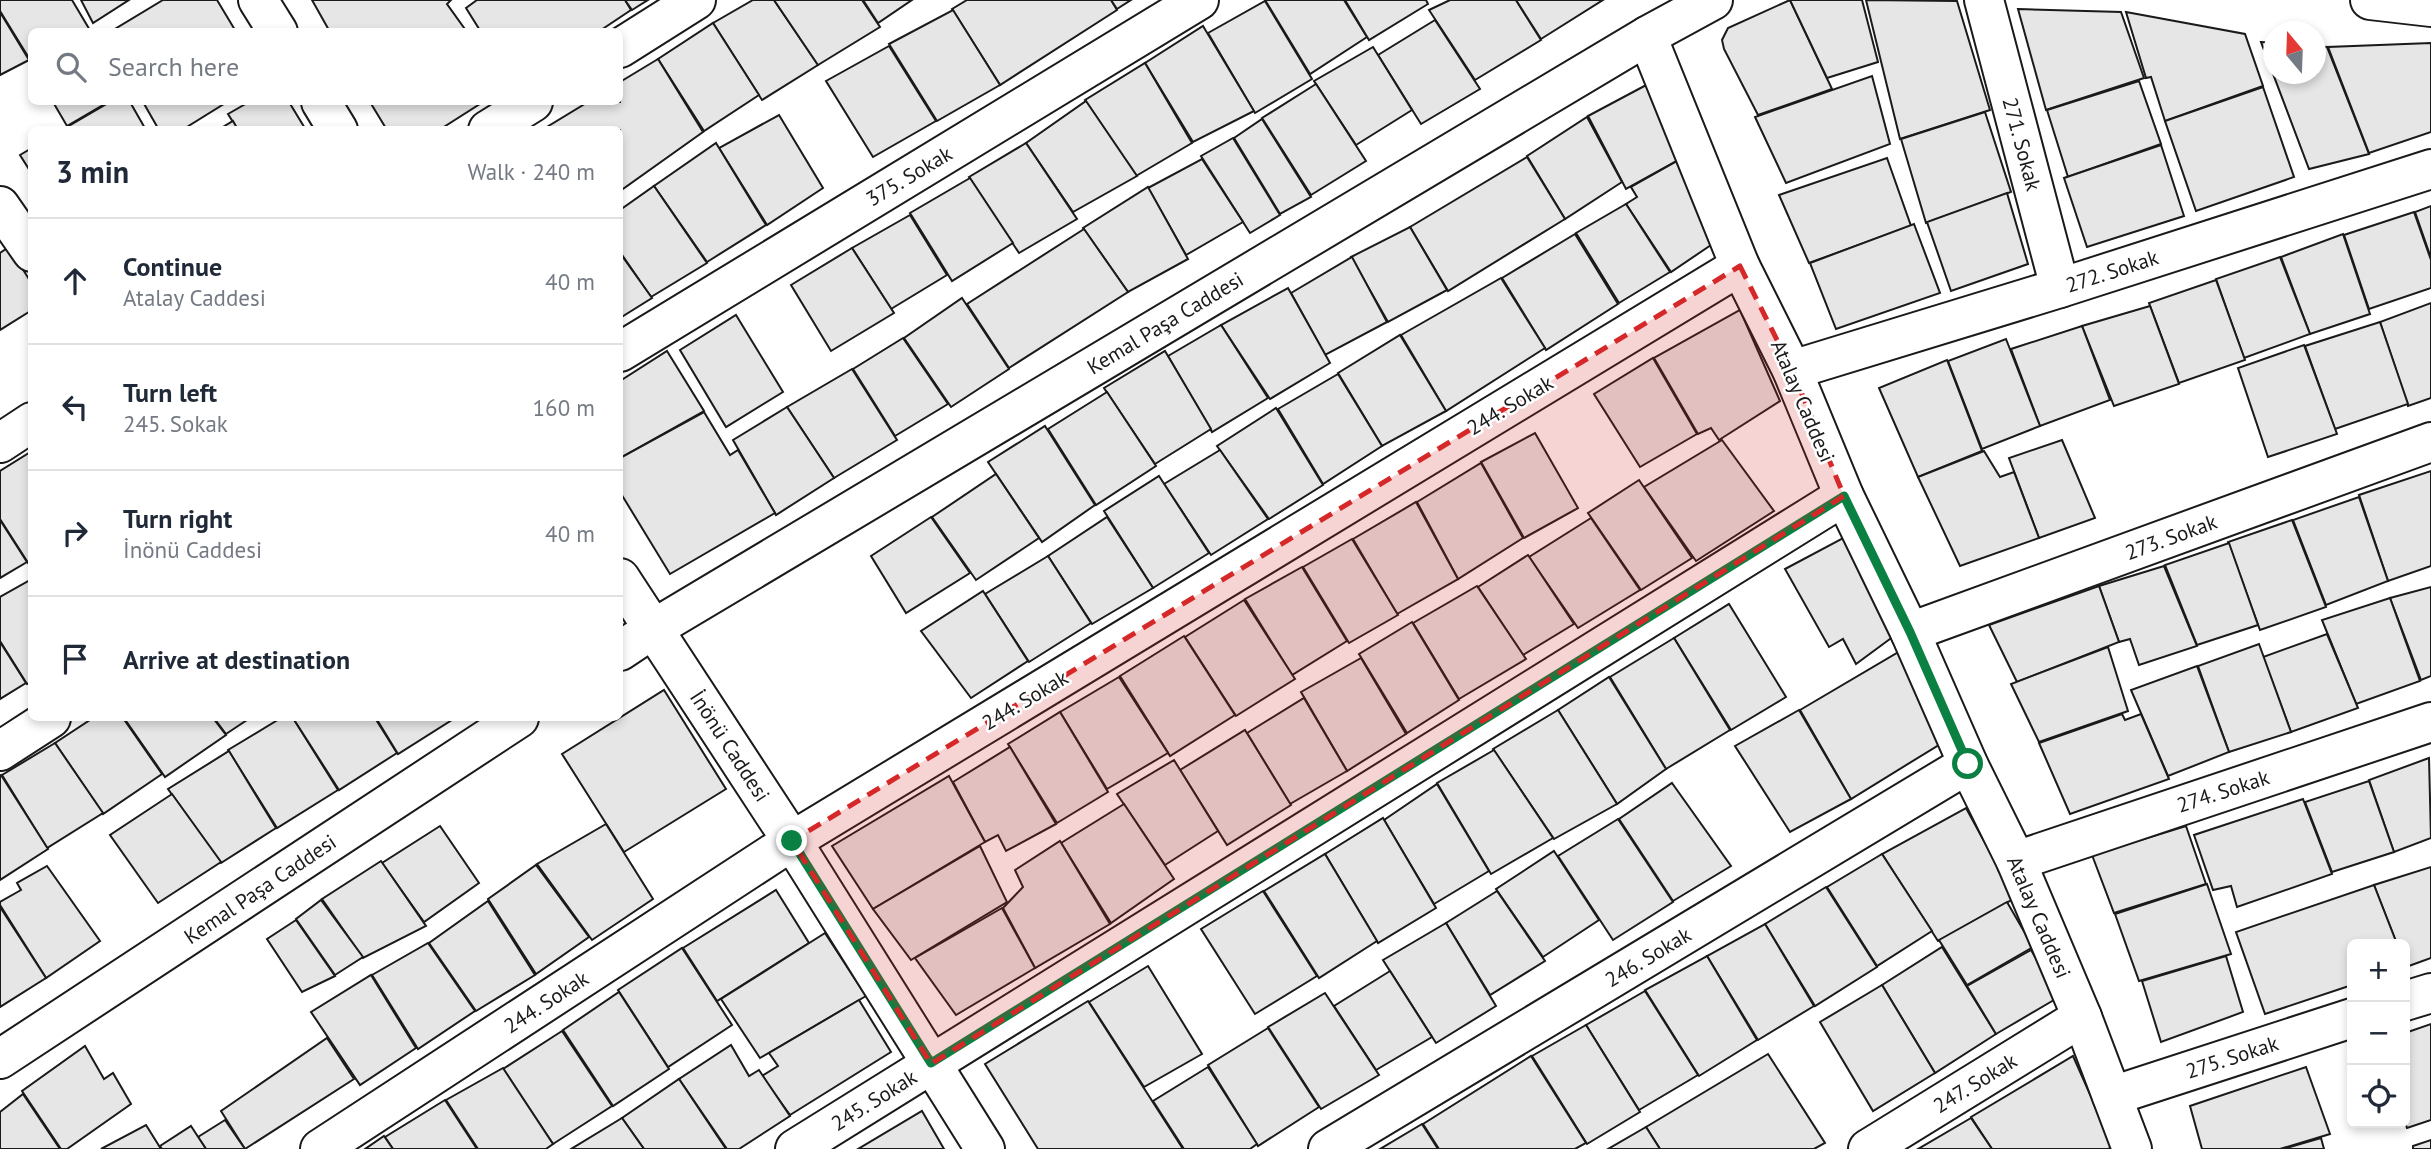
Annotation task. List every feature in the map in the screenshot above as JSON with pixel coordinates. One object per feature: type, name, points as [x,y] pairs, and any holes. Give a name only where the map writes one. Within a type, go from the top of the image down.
[{"type":"street","points":[[258,0],[276,28]]},
{"type":"street","points":[[623,46],[696,0]]},
{"type":"street","name":"375. Sokak","points":[[623,350],[1199,0]]},
{"type":"street","name":"Kemal Paşa Caddesi","points":[[623,649],[1647,36],[1713,0]]},
{"type":"street","name":"271. Sokak","points":[[1984,0],[2060,288]]},
{"type":"street","points":[[2370,0],[2431,7]]},
{"type":"street","name":"Atalay Caddesi","points":[[1647,36],[1741,266],[1792,370],[1844,496],[2016,861],[2082,1017],[2132,1149]]},
{"type":"street","points":[[323,105],[336,126]]},
{"type":"street","points":[[494,126],[528,105]]},
{"type":"street","name":"272. Sokak","points":[[1792,370],[2060,288],[2431,169]]},
{"type":"street","points":[[0,206],[28,246]]},
{"type":"street","name":"244. Sokak","points":[[320,1149],[792,841],[1741,266]]},
{"type":"street","points":[[0,443],[28,425]]},
{"type":"street","name":"273. Sokak","points":[[1910,632],[2431,442]]},
{"type":"street","name":"245. Sokak","points":[[795,1149],[1844,496]]},
{"type":"street","name":"İnönü Caddesi","points":[[623,583],[792,841],[985,1149]]},
{"type":"street","points":[[0,751],[46,721]]},
{"type":"street","name":"Kemal Paşa Caddesi","points":[[0,1059],[514,721]]},
{"type":"street","name":"274. Sokak","points":[[2016,861],[2431,722]]},
{"type":"street","name":"246. Sokak","points":[[1328,1149],[1968,764]]},
{"type":"street","points":[[2410,999],[2431,993]]},
{"type":"street","name":"247. Sokak","points":[[1868,1149],[2082,1017]]},
{"type":"street","name":"275. Sokak","points":[[2112,1096],[2347,1020]]},
{"type":"highlighted area","points":[[1740,266],[1792,370],[1844,496],[931,1064],[792,841]]},
{"type":"building","points":[[0,0],[72,0],[89,28],[28,28],[28,56],[0,11]]},
{"type":"building","points":[[81,0],[129,0],[93,23]]},
{"type":"building","points":[[163,0],[217,0],[234,28],[117,28]]},
{"type":"building","points":[[312,0],[451,0],[447,4],[464,28],[328,28]]},
{"type":"building","points":[[477,0],[625,0],[631,10],[604,28],[478,28],[466,8]]},
{"type":"building","points":[[625,0],[648,0],[632,10]]},
{"type":"building","points":[[753,0],[774,0],[818,65],[762,100],[713,23]]},
{"type":"building","points":[[774,0],[862,0],[880,27],[818,65]]},
{"type":"building","points":[[863,0],[912,0],[878,23]]},
{"type":"building","points":[[967,0],[1111,0],[1117,10],[1000,85],[952,9]]},
{"type":"building","points":[[1111,0],[1131,0],[1117,9]]},
{"type":"building","points":[[1265,0],[1344,0],[1367,37],[1310,74]]},
{"type":"building","points":[[1345,0],[1426,0],[1428,4],[1369,40]]},
{"type":"building","points":[[1450,0],[1516,0],[1541,40],[1475,80],[1429,10]]},
{"type":"building","points":[[1516,0],[1603,0],[1541,39]]},
{"type":"building","points":[[1790,0],[1832,89],[1758,115],[1722,40],[1728,28]]},
{"type":"building","points":[[1790,0],[1862,0],[1878,62],[1827,78]]},
{"type":"building","points":[[1866,0],[1957,1],[1990,110],[1900,139]]},
{"type":"building","points":[[1265,1],[1312,79],[1255,113],[1208,33]]},
{"type":"building","points":[[2018,9],[2121,12],[2144,78],[2046,110]]},
{"type":"building","points":[[953,10],[1000,85],[937,121],[889,44]]},
{"type":"building","points":[[0,12],[28,61],[0,75]]},
{"type":"building","points":[[2126,12],[2245,34],[2263,86],[2165,121],[2151,77],[2146,78]]},
{"type":"building","points":[[1435,20],[1480,89],[1421,124],[1378,55]]},
{"type":"building","points":[[713,23],[759,95],[704,131],[658,59]]},
{"type":"building","points":[[1203,26],[1254,111],[1193,142],[1145,63]]},
{"type":"building","points":[[2431,43],[2431,132],[2369,153],[2328,47]]},
{"type":"building","points":[[889,46],[936,121],[873,157],[826,81]]},
{"type":"building","points":[[1373,47],[1412,110],[1356,145],[1314,81]]},
{"type":"building","points":[[2327,47],[2369,154],[2309,169],[2277,84],[2326,84]]},
{"type":"building","points":[[658,59],[703,132],[623,189],[623,126],[549,126],[583,105],[623,105],[623,80]]},
{"type":"building","points":[[1145,63],[1192,143],[1136,176],[1085,100]]},
{"type":"building","points":[[1872,76],[1890,144],[1786,183],[1755,117]]},
{"type":"building","points":[[2139,81],[2161,144],[2068,177],[2047,110]]},
{"type":"building","points":[[1650,83],[1684,157],[1626,189],[1588,116]]},
{"type":"building","points":[[1316,84],[1366,161],[1311,195],[1262,118]]},
{"type":"building","points":[[2263,87],[2294,177],[2196,211],[2165,121]]},
{"type":"building","points":[[1086,101],[1137,176],[1073,212],[1026,143]]},
{"type":"building","points":[[55,105],[103,105],[67,126]]},
{"type":"building","points":[[105,105],[132,105],[144,126],[69,126]]},
{"type":"building","points":[[145,105],[222,105],[188,126],[157,126]]},
{"type":"building","points":[[244,105],[291,105],[304,126],[236,126],[228,114]]},
{"type":"building","points":[[372,105],[478,105],[445,126],[385,126]]},
{"type":"building","points":[[1985,112],[2011,192],[1926,223],[1901,139]]},
{"type":"building","points":[[779,115],[823,188],[767,225],[719,148]]},
{"type":"building","points":[[1587,117],[1622,182],[1565,219],[1527,156]]},
{"type":"building","points":[[1262,119],[1311,197],[1280,214],[1234,138]]},
{"type":"building","points":[[1233,138],[1280,215],[1250,233],[1201,156]]},
{"type":"building","points":[[716,143],[766,225],[707,262],[654,186]]},
{"type":"building","points":[[1026,143],[1077,219],[1019,253],[969,177]]},
{"type":"building","points":[[2161,145],[2184,216],[2087,247],[2064,178]]},
{"type":"building","points":[[28,150],[28,168],[20,155]]},
{"type":"building","points":[[1527,157],[1565,219],[1448,291],[1410,227]]},
{"type":"building","points":[[1887,158],[1911,226],[1809,263],[1779,195]]},
{"type":"building","points":[[1202,159],[1243,222],[1186,255],[1148,188]]},
{"type":"building","points":[[1679,160],[1717,241],[1671,272],[1626,204],[1637,197],[1631,187]]},
{"type":"building","points":[[970,178],[1013,243],[952,281],[910,213]]},
{"type":"building","points":[[654,186],[707,263],[651,297],[623,256],[623,208]]},
{"type":"building","points":[[1148,187],[1188,259],[1128,292],[1083,228]]},
{"type":"building","points":[[2007,193],[2028,264],[1951,291],[1927,222]]},
{"type":"building","points":[[1626,204],[1670,272],[1619,303],[1576,233]]},
{"type":"building","points":[[2431,206],[2431,258],[2415,212]]},
{"type":"building","points":[[2414,212],[2431,260],[2431,288],[2369,309],[2344,235]]},
{"type":"building","points":[[910,215],[947,275],[891,309],[852,248]]},
{"type":"building","points":[[1914,224],[1940,293],[1836,329],[1810,263]]},
{"type":"building","points":[[1410,227],[1447,290],[1388,322],[1351,257]]},
{"type":"building","points":[[1084,229],[1128,292],[1009,368],[967,304]]},
{"type":"building","points":[[1575,234],[1618,304],[1546,350],[1502,278]]},
{"type":"building","points":[[2343,234],[2370,314],[2310,334],[2281,257]]},
{"type":"building","points":[[9,247],[28,278],[28,312],[0,330],[0,253]]},
{"type":"building","points":[[852,248],[894,313],[831,351],[791,285]]},
{"type":"building","points":[[623,257],[652,298],[623,316]]},
{"type":"building","points":[[1352,257],[1387,322],[1325,355],[1291,293]]},
{"type":"building","points":[[2280,257],[2310,334],[2244,358],[2216,279]]},
{"type":"building","points":[[1501,278],[1545,348],[1446,411],[1401,335]]},
{"type":"building","points":[[2216,280],[2245,360],[2179,383],[2149,303]]},
{"type":"building","points":[[1288,288],[1330,363],[1270,399],[1221,325]]},
{"type":"building","points":[[962,298],[1009,369],[951,407],[904,338]]},
{"type":"building","points":[[2431,303],[2431,398],[2408,406],[2380,322]]},
{"type":"building","points":[[2150,306],[2179,384],[2114,406],[2082,326]]},
{"type":"building","points":[[1740,310],[1780,401],[1719,440],[1711,428],[1698,434],[1654,358]]},
{"type":"building","points":[[736,315],[783,392],[726,427],[680,350]]},
{"type":"building","points":[[2380,322],[2408,404],[2335,429],[2305,346]]},
{"type":"building","points":[[1221,325],[1268,398],[1212,432],[1168,356]]},
{"type":"building","points":[[2082,326],[2110,400],[2040,426],[2011,349]]},
{"type":"building","points":[[1400,335],[1446,411],[1382,446],[1338,373]]},
{"type":"building","points":[[903,338],[948,404],[895,436],[853,369]]},
{"type":"building","points":[[2006,339],[2040,426],[1982,449],[1948,361]]},
{"type":"building","points":[[2304,345],[2337,434],[2268,457],[2238,368]]},
{"type":"building","points":[[667,351],[704,411],[623,456],[623,379]]},
{"type":"building","points":[[1165,351],[1211,429],[1155,464],[1104,388]]},
{"type":"building","points":[[1653,358],[1697,434],[1640,467],[1594,394]]},
{"type":"building","points":[[1947,360],[1982,451],[1918,477],[1879,388]]},
{"type":"building","points":[[852,369],[897,440],[834,478],[787,407]]},
{"type":"building","points":[[1338,374],[1382,446],[1323,484],[1278,409]]},
{"type":"building","points":[[1107,392],[1156,466],[1096,505],[1048,429]]},
{"type":"building","points":[[787,407],[834,478],[776,515],[733,440]]},
{"type":"building","points":[[1276,408],[1323,485],[1269,519],[1217,446]]},
{"type":"building","points":[[704,412],[730,455],[738,450],[775,513],[670,574],[623,497],[623,456]]},
{"type":"building","points":[[1045,426],[1095,505],[1042,542],[988,462]]},
{"type":"building","points":[[1535,433],[1578,508],[1524,538],[1481,462]]},
{"type":"building","points":[[1722,440],[1774,511],[1696,561],[1644,487]]},
{"type":"building","points":[[2062,440],[2095,518],[2039,538],[2009,458]]},
{"type":"building","points":[[1220,450],[1268,519],[1211,555],[1164,484]]},
{"type":"building","points":[[1984,451],[2000,477],[2014,472],[2039,538],[1960,566],[1918,477]]},
{"type":"building","points":[[28,454],[28,563],[0,519],[0,471]]},
{"type":"building","points":[[1481,463],[1523,538],[1458,579],[1417,502]]},
{"type":"building","points":[[2431,471],[2431,566],[2388,581],[2359,495]]},
{"type":"building","points":[[996,474],[1039,538],[976,580],[932,517]]},
{"type":"building","points":[[1159,476],[1209,553],[1153,588],[1104,511]]},
{"type":"building","points":[[1639,480],[1692,558],[1641,590],[1588,513]]},
{"type":"building","points":[[2359,497],[2388,581],[2326,605],[2293,520]]},
{"type":"building","points":[[1416,502],[1458,579],[1397,614],[1353,539]]},
{"type":"building","points":[[931,517],[970,573],[906,613],[871,556]]},
{"type":"building","points":[[1107,517],[1153,588],[1092,624],[1048,556]]},
{"type":"building","points":[[1591,518],[1640,590],[1578,628],[1529,557]]},
{"type":"building","points":[[0,520],[27,562],[0,578]]},
{"type":"building","points":[[2292,520],[2326,607],[2260,630],[2228,542]]},
{"type":"building","points":[[1845,537],[1894,636],[1856,664],[1843,639],[1829,647],[1785,569]]},
{"type":"building","points":[[1352,539],[1398,615],[1349,643],[1303,567]]},
{"type":"building","points":[[2229,543],[2258,625],[2197,645],[2165,565]]},
{"type":"building","points":[[1528,555],[1574,624],[1523,655],[1478,587]]},
{"type":"building","points":[[1048,556],[1091,623],[1029,662],[985,594]]},
{"type":"building","points":[[2164,566],[2197,646],[2139,665],[2130,639],[2119,642],[2099,586]]},
{"type":"building","points":[[1302,567],[1347,641],[1292,675],[1245,599]]},
{"type":"building","points":[[28,581],[27,684],[0,641],[0,597]]},
{"type":"building","points":[[1477,586],[1526,659],[1459,699],[1413,623]]},
{"type":"building","points":[[2099,586],[2119,642],[2017,682],[1989,625]]},
{"type":"building","points":[[2431,587],[2431,676],[2421,680],[2390,598]]},
{"type":"building","points":[[983,591],[1028,661],[971,698],[921,631]]},
{"type":"building","points":[[2390,598],[2420,681],[2356,704],[2322,620]]},
{"type":"building","points":[[1244,600],[1295,679],[1236,716],[1185,637]]},
{"type":"building","points":[[1729,604],[1786,697],[1731,730],[1674,638]]},
{"type":"building","points":[[1412,622],[1459,700],[1407,733],[1359,654]]},
{"type":"building","points":[[2327,634],[2358,708],[2291,732],[2263,657]]},
{"type":"building","points":[[1184,636],[1235,715],[1170,756],[1120,676]]},
{"type":"building","points":[[1674,638],[1730,730],[1666,769],[1610,677]]},
{"type":"building","points":[[0,642],[26,683],[0,699]]},
{"type":"building","points":[[2259,644],[2291,732],[2229,752],[2198,666]]},
{"type":"building","points":[[2108,647],[2128,711],[2039,742],[2011,684]]},
{"type":"building","points":[[1902,650],[1942,743],[1851,799],[1800,710]]},
{"type":"building","points":[[1361,658],[1406,734],[1347,771],[1301,692]]},
{"type":"building","points":[[2197,666],[2229,752],[2168,776],[2131,690]]},
{"type":"building","points":[[1119,677],[1168,753],[1107,789],[1060,712]]},
{"type":"building","points":[[1609,677],[1666,769],[1617,804],[1558,710]]},
{"type":"building","points":[[664,690],[726,789],[624,852],[562,754],[615,721],[623,721],[623,716]]},
{"type":"building","points":[[1304,698],[1347,771],[1290,804],[1247,733]]},
{"type":"building","points":[[1558,710],[1617,804],[1554,839],[1493,749]]},
{"type":"building","points":[[1799,710],[1851,799],[1790,832],[1735,746]]},
{"type":"building","points":[[1060,712],[1108,792],[1057,823],[1008,744]]},
{"type":"building","points":[[2122,714],[2125,720],[2141,714],[2169,779],[2070,814],[2039,743]]},
{"type":"building","points":[[88,721],[125,721],[162,774],[103,814],[55,743]]},
{"type":"building","points":[[126,721],[215,721],[226,735],[165,777]]},
{"type":"building","points":[[216,721],[246,721],[226,734]]},
{"type":"building","points":[[276,721],[295,721],[338,790],[277,828],[228,750]]},
{"type":"building","points":[[295,721],[377,721],[397,753],[339,790]]},
{"type":"building","points":[[378,721],[450,721],[398,754]]},
{"type":"building","points":[[1245,730],[1291,805],[1227,845],[1180,770]]},
{"type":"building","points":[[55,743],[103,813],[47,848],[2,775]]},
{"type":"building","points":[[1010,747],[1056,824],[1006,851],[998,835],[985,842],[953,782]]},
{"type":"building","points":[[1494,750],[1553,838],[1491,874],[1437,783]]},
{"type":"building","points":[[229,751],[276,828],[221,863],[168,789]]},
{"type":"building","points":[[2429,758],[2431,838],[2394,852],[2369,780]]},
{"type":"building","points":[[1174,760],[1218,831],[1165,865],[1117,794]]},
{"type":"building","points":[[0,776],[48,849],[0,880]]},
{"type":"building","points":[[949,776],[985,842],[873,909],[832,846]]},
{"type":"building","points":[[2369,781],[2394,852],[2332,872],[2305,802]]},
{"type":"building","points":[[1672,783],[1731,866],[1673,901],[1619,819]]},
{"type":"building","points":[[1437,784],[1489,871],[1434,904],[1384,820]]},
{"type":"building","points":[[172,794],[221,862],[158,903],[110,835]]},
{"type":"building","points":[[2303,799],[2332,874],[2237,907],[2231,886],[2213,890],[2194,835]]},
{"type":"building","points":[[1124,804],[1174,879],[1111,923],[1061,843]]},
{"type":"building","points":[[1966,808],[2015,898],[1938,941],[1882,854]]},
{"type":"building","points":[[1383,818],[1436,908],[1378,943],[1325,854]]},
{"type":"building","points":[[1618,819],[1673,902],[1613,940],[1558,856]]},
{"type":"building","points":[[606,824],[653,899],[592,940],[537,864]]},
{"type":"building","points":[[440,826],[479,883],[424,922],[382,863]]},
{"type":"building","points":[[2186,826],[2206,884],[2114,913],[2092,855]]},
{"type":"building","points":[[1060,841],[1110,924],[1035,968],[1003,908],[1023,887],[1015,870]]},
{"type":"building","points":[[980,846],[1007,902],[911,960],[873,909]]},
{"type":"building","points":[[1554,851],[1599,920],[1543,957],[1496,889]]},
{"type":"building","points":[[1325,854],[1377,941],[1319,978],[1264,891]]},
{"type":"building","points":[[1882,854],[1932,931],[1877,966],[1827,887]]},
{"type":"building","points":[[381,861],[426,926],[363,958],[322,899]]},
{"type":"building","points":[[536,865],[589,937],[536,974],[488,899]]},
{"type":"building","points":[[47,866],[100,941],[46,978],[0,902],[21,890],[17,883]]},
{"type":"building","points":[[2431,867],[2431,958],[2410,966],[2410,939],[2395,939],[2374,885]]},
{"type":"building","points":[[2207,884],[2231,954],[2139,981],[2115,914]]},
{"type":"building","points":[[2374,885],[2395,939],[2347,939],[2347,987],[2265,1014],[2236,932]]},
{"type":"building","points":[[1826,887],[1877,967],[1815,1006],[1765,924]]},
{"type":"building","points":[[776,890],[809,943],[717,1001],[683,948]]},
{"type":"building","points":[[1263,891],[1317,976],[1255,1014],[1201,929]]},
{"type":"building","points":[[1497,891],[1545,961],[1490,995],[1446,923]]},
{"type":"building","points":[[321,900],[363,957],[335,975],[296,919]]},
{"type":"building","points":[[488,901],[535,975],[476,1011],[429,943]]},
{"type":"building","points":[[2007,902],[2033,947],[1967,985],[1939,940]]},
{"type":"building","points":[[0,907],[46,978],[0,1007]]},
{"type":"building","points":[[1002,908],[1035,968],[956,1015],[915,958]]},
{"type":"building","points":[[296,920],[335,976],[302,992],[267,939]]},
{"type":"building","points":[[1446,923],[1496,1006],[1436,1043],[1383,960]]},
{"type":"building","points":[[1765,924],[1814,1006],[1758,1040],[1707,956]]},
{"type":"building","points":[[825,933],[866,996],[760,1058],[721,999]]},
{"type":"building","points":[[428,943],[475,1011],[418,1049],[372,975]]},
{"type":"building","points":[[1942,947],[1996,1034],[1935,1073],[1882,985]]},
{"type":"building","points":[[682,948],[732,1025],[668,1067],[618,990]]},
{"type":"building","points":[[2031,950],[2059,997],[1996,1034],[1967,986]]},
{"type":"building","points":[[1707,956],[1757,1040],[1699,1076],[1645,990]]},
{"type":"building","points":[[2226,956],[2243,1012],[2161,1042],[2142,981]]},
{"type":"building","points":[[1148,966],[1202,1054],[1144,1087],[1089,1002]]},
{"type":"building","points":[[1390,971],[1432,1037],[1376,1070],[1334,1006]]},
{"type":"building","points":[[371,975],[416,1048],[360,1085],[311,1012]]},
{"type":"building","points":[[1882,985],[1935,1073],[1873,1111],[1820,1022]]},
{"type":"building","points":[[1645,991],[1698,1075],[1639,1110],[1586,1025]]},
{"type":"building","points":[[619,992],[669,1069],[613,1106],[563,1030]]},
{"type":"building","points":[[1325,993],[1379,1075],[1321,1109],[1268,1027]]},
{"type":"building","points":[[859,1000],[891,1052],[790,1115],[762,1076],[778,1066],[769,1053]]},
{"type":"building","points":[[1088,1001],[1183,1149],[1038,1149],[985,1064]]},
{"type":"building","points":[[2431,1024],[2431,1120],[2410,1127],[2410,1065],[2410,1031]]},
{"type":"building","points":[[1586,1025],[1640,1112],[1587,1144],[1532,1056]]},
{"type":"building","points":[[1268,1028],[1319,1107],[1258,1146],[1208,1065]]},
{"type":"building","points":[[562,1031],[612,1106],[553,1144],[503,1069]]},
{"type":"building","points":[[327,1038],[354,1079],[245,1149],[221,1111]]},
{"type":"building","points":[[731,1045],[749,1076],[759,1070],[790,1116],[739,1149],[727,1149],[679,1079]]},
{"type":"building","points":[[85,1046],[104,1079],[113,1073],[131,1104],[67,1149],[61,1149],[22,1091]]},
{"type":"building","points":[[1768,1054],[1825,1143],[1814,1149],[1660,1149],[1646,1127]]},
{"type":"building","points":[[1531,1056],[1586,1143],[1575,1149],[1439,1149],[1423,1124]]},
{"type":"building","points":[[2073,1056],[2113,1146],[2108,1149],[1992,1149],[1971,1117]]},
{"type":"building","points":[[1208,1067],[1257,1144],[1250,1149],[1184,1149],[1153,1101]]},
{"type":"building","points":[[2306,1067],[2330,1134],[2280,1149],[2202,1149],[2190,1106]]},
{"type":"building","points":[[503,1068],[553,1144],[546,1149],[478,1149],[446,1100]]},
{"type":"building","points":[[679,1079],[726,1149],[644,1149],[622,1118]]},
{"type":"building","points":[[23,1094],[60,1149],[0,1149],[0,1112]]},
{"type":"building","points":[[445,1100],[477,1149],[393,1149],[385,1137]]},
{"type":"building","points":[[922,1111],[944,1149],[858,1149]]},
{"type":"building","points":[[622,1118],[644,1149],[571,1149]]},
{"type":"building","points":[[1971,1118],[1992,1149],[1918,1149]]},
{"type":"building","points":[[225,1120],[245,1149],[206,1149],[198,1137]]},
{"type":"building","points":[[1422,1124],[1438,1149],[1380,1149]]},
{"type":"building","points":[[146,1125],[161,1149],[101,1149]]},
{"type":"building","points":[[191,1126],[206,1149],[162,1149],[160,1146]]},
{"type":"building","points":[[1646,1127],[1660,1149],[1608,1149]]},
{"type":"building","points":[[384,1136],[393,1149],[365,1149]]},
{"type":"building","points":[[2321,1138],[2324,1149],[2283,1149]]},
{"type":"building","points":[[2431,1140],[2431,1149],[2413,1149],[2413,1146]]},
{"type":"route","points":[[792,841],[931,1063],[1844,496],[1910,632],[1968,764]]}]
